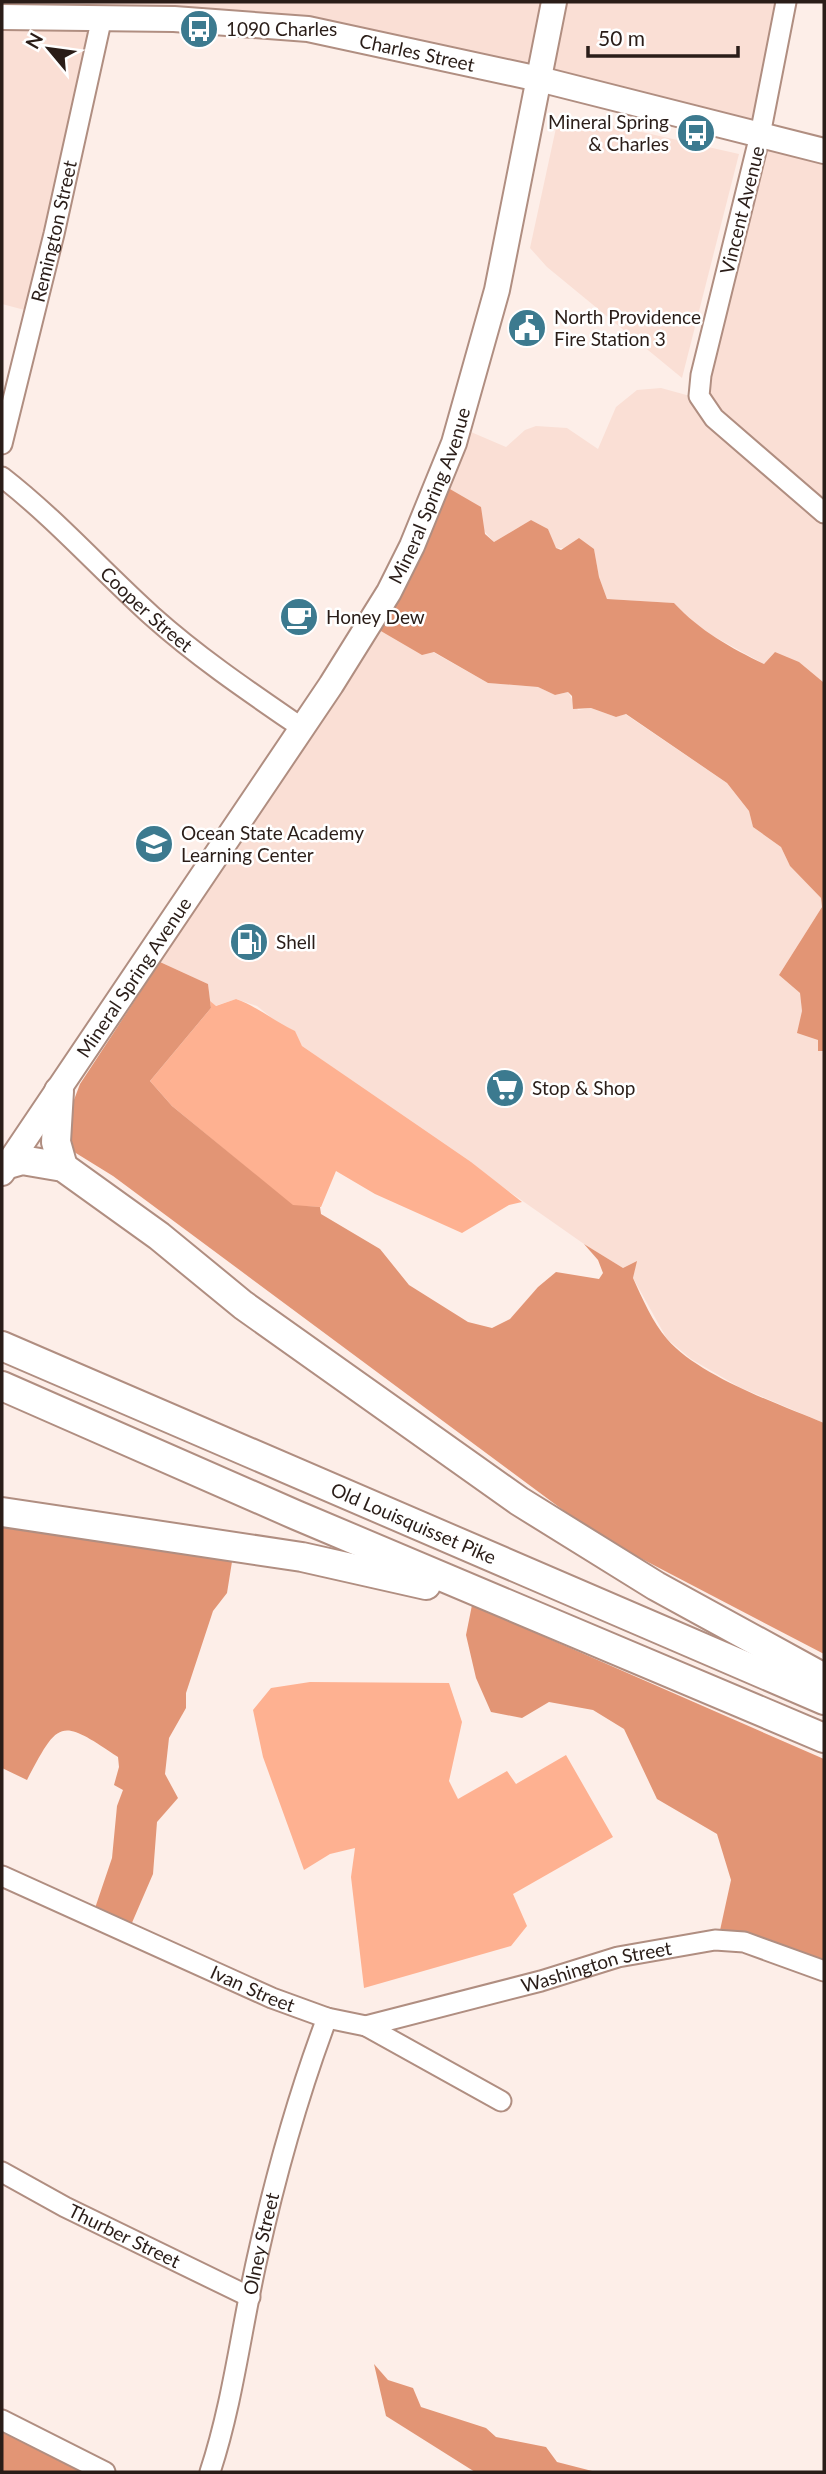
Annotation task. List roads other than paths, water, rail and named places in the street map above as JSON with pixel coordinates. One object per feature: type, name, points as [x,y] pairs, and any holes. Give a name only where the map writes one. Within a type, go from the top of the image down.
[{"type":"highway","points":[[59,1091],[57,1142],[63,1167]]},
{"type":"highway","points":[[5,1169],[22,1160],[63,1167],[159,1236],[254,1313],[519,1501],[656,1586],[824,1678]]},
{"type":"highway","name":"Old Louisquisset Pike","points":[[2,1346],[824,1700]]},
{"type":"highway","name":"Old Louisquisset Pike","points":[[2,1386],[296,1515],[824,1738]]},
{"type":"highway","points":[[2,1511],[302,1557],[385,1574],[542,1617]]},
{"type":"main road","name":"Mineral Spring Avenue","points":[[5,1169],[302,728],[389,592],[454,443],[497,290],[554,2]]},
{"type":"main road","name":"Charles Street","points":[[2,17],[102,17],[297,27],[539,79],[824,151]]},
{"type":"street","name":"Vincent Avenue","points":[[786,2],[760,135],[700,382],[699,397],[710,414],[824,513]]},
{"type":"street","name":"Remington Street","points":[[2,444],[54,234],[102,17]]},
{"type":"street","name":"Cooper Street","points":[[2,477],[58,525],[117,584],[186,646],[302,728]]},
{"type":"street","name":"Ivan Street","points":[[2,1876],[272,1998],[327,2018],[366,2026],[501,2101]]},
{"type":"street","name":"Washington Street","points":[[366,2026],[541,1981],[618,1957],[715,1940],[744,1942],[824,1971]]},
{"type":"street","name":"Olney Street","points":[[210,2472],[229,2404],[257,2258],[309,2066],[327,2018]]},
{"type":"street","name":"Thurber Street","points":[[2,2172],[65,2207],[250,2297]]},
{"type":"street","points":[[2,2420],[105,2472]]},
{"type":"place","name":"1090 Charles","points":[[199,29]]},
{"type":"place","name":"Mineral Spring & Charles","points":[[696,133]]},
{"type":"place","name":"North Providence Fire Station 3","points":[[527,328]]},
{"type":"place","name":"Honey Dew","points":[[299,617]]},
{"type":"place","name":"Ocean State Academy Learning Center","points":[[154,844]]},
{"type":"place","name":"Shell","points":[[249,942]]},
{"type":"place","name":"Stop & Shop","points":[[505,1088]]}]
